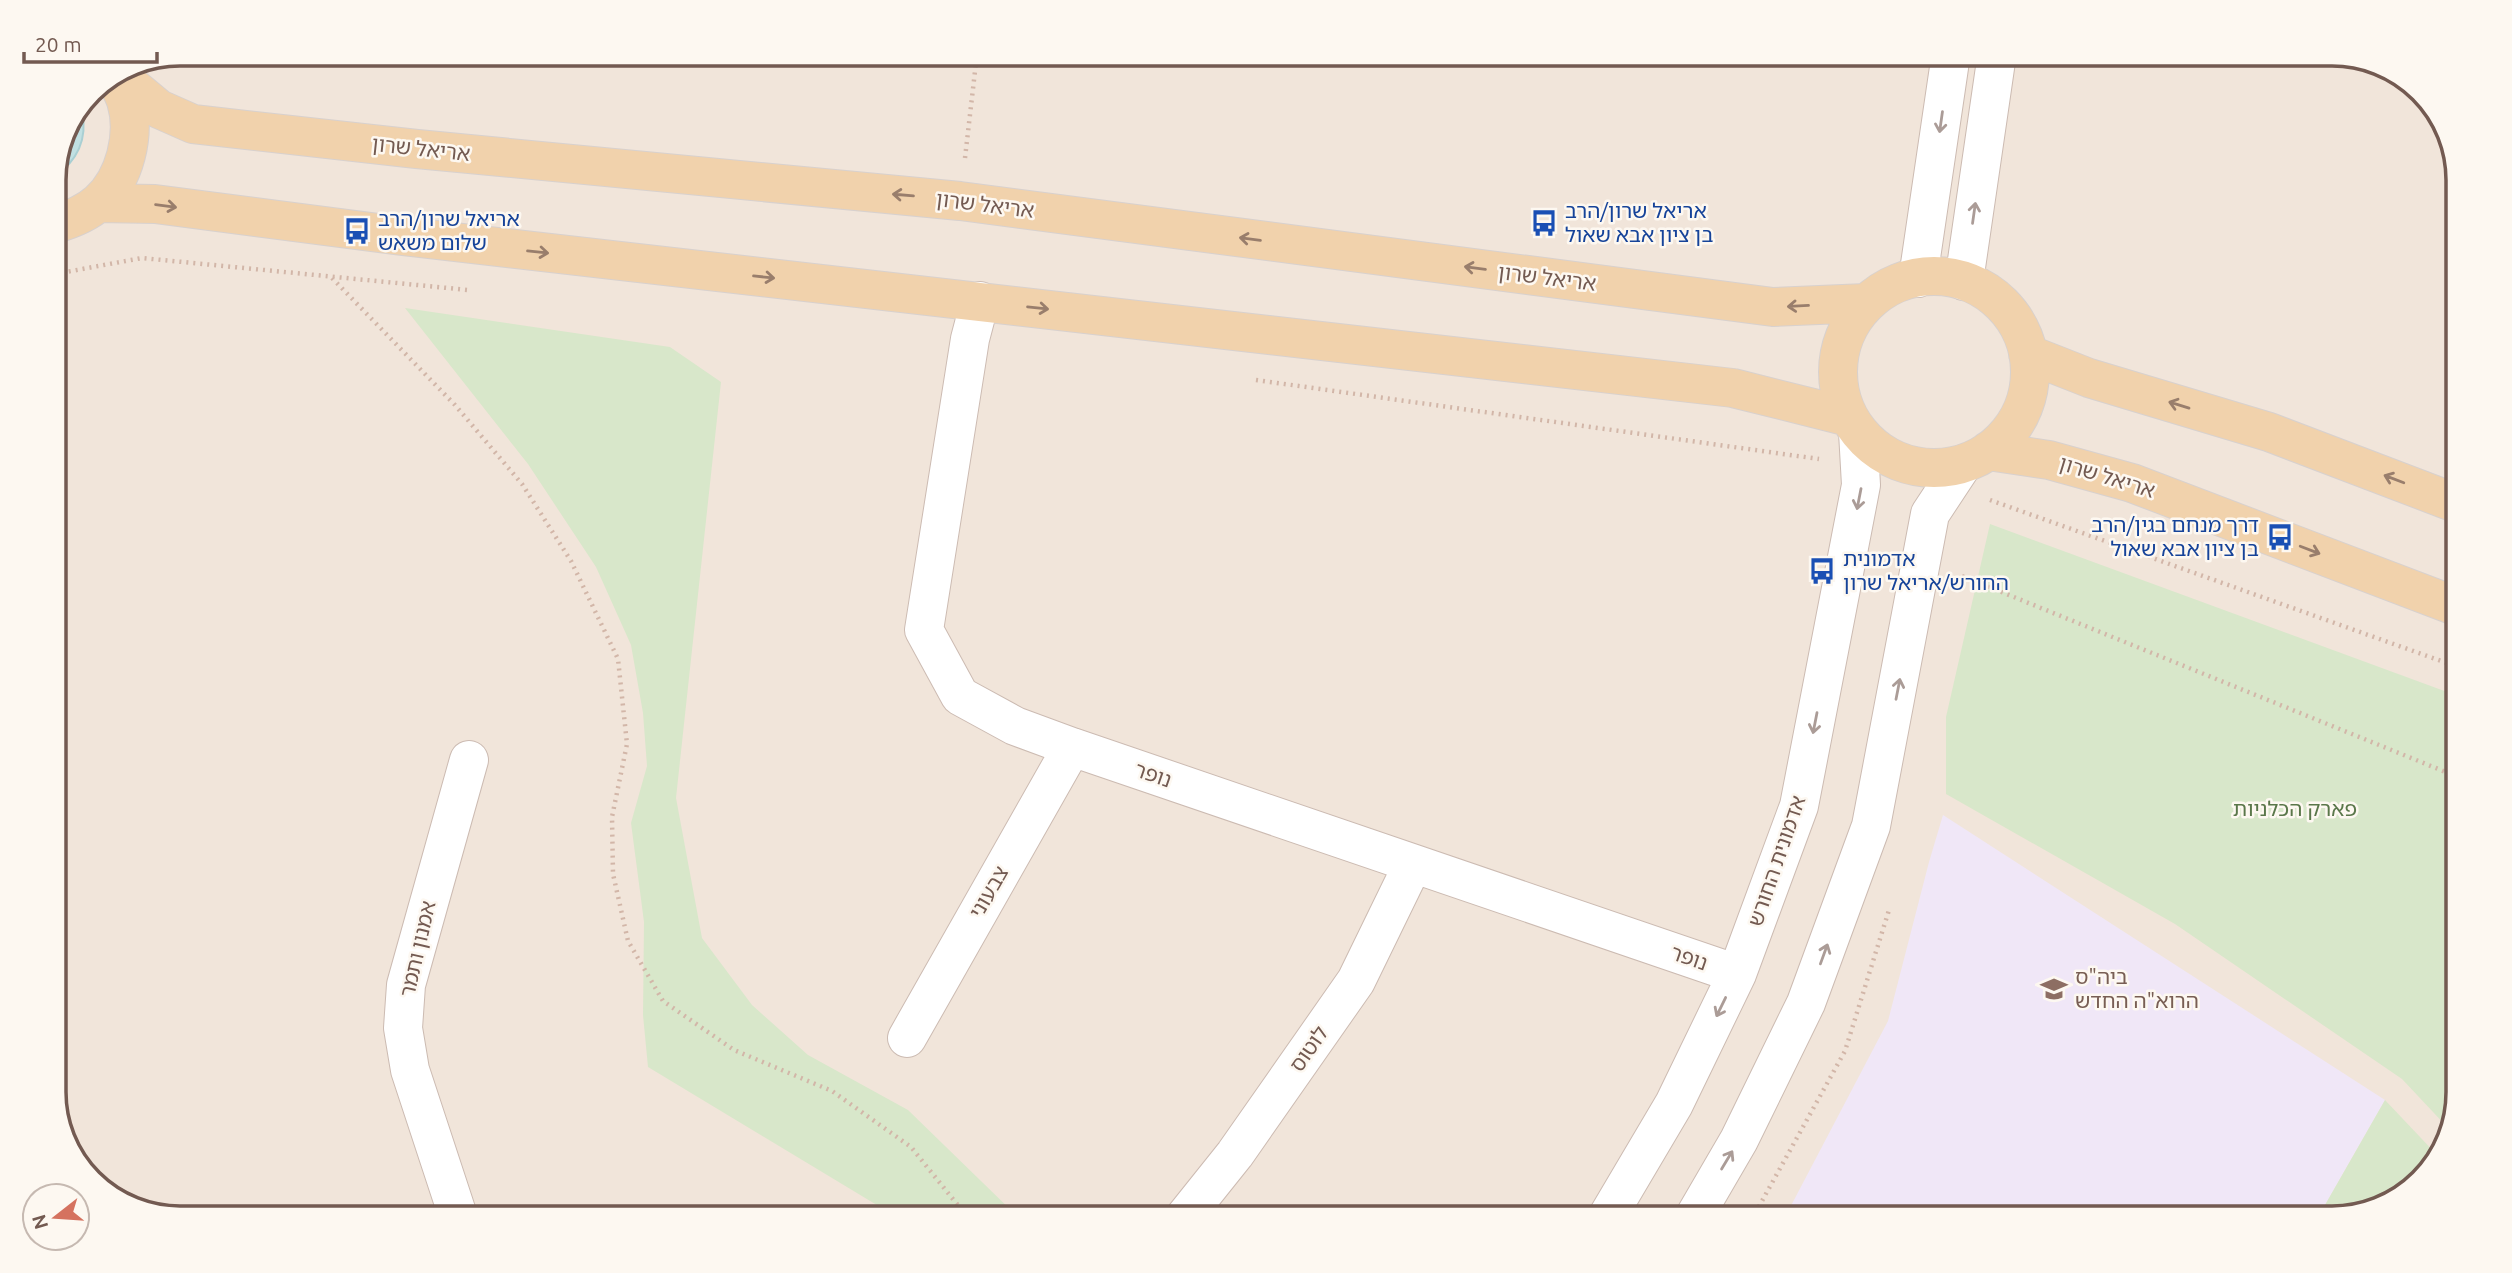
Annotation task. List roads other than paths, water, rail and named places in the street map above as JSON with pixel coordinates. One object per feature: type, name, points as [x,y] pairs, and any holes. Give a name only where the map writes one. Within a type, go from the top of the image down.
[{"type":"main road","name":"אריאל שרון","points":[[124,81],[159,109],[193,124],[416,149],[960,201],[1773,307],[1866,303]]},
{"type":"main road","points":[[67,220],[98,203],[113,186],[126,152],[129,135],[126,100],[120,84]]},
{"type":"main road","points":[[98,203],[155,204],[402,236],[1733,388],[1855,438],[1906,464],[1935,468],[1966,467],[2008,433],[2022,408],[2029,382],[2028,354],[2020,329],[2005,307],[1984,291],[1964,281],[1935,276],[1910,278],[1886,287],[1866,303],[1848,328],[1839,357],[1839,388],[1855,438]]},
{"type":"main road","points":[[2028,354],[2089,378],[2269,432],[2445,499]]},
{"type":"main road","name":"אריאל שרון","points":[[1966,467],[2049,460],[2132,483],[2445,602]]},
{"type":"street","points":[[1918,278],[1949,66]]},
{"type":"street","points":[[1964,281],[1995,66]]},
{"type":"street","name":"נופר","points":[[979,301],[970,339],[924,631],[960,696],[1015,726],[1072,747],[1737,974]]},
{"type":"street","name":"אדמונית החורש","points":[[1614,1206],[1674,1104],[1737,974],[1800,806],[1861,485],[1855,438]]},
{"type":"street","points":[[1701,1206],[1739,1140],[1806,1003],[1871,826],[1930,514],[1966,467]]},
{"type":"street","name":"צבעוני","points":[[907,1038],[1072,747]]},
{"type":"street","name":"אמנון ותמר","points":[[454,1206],[410,1070],[403,1028],[405,985],[469,760]]},
{"type":"street","name":"לוטוס","points":[[1193,1206],[1235,1154],[1356,981],[1413,864]]},
{"type":"water","points":[[83,122],[79,149],[69,164],[70,151]]},
{"type":"place","name":"אריאל שרון/הרב בן ציון אבא שאול","points":[[1544,223]]},
{"type":"place","name":"אריאל שרון/הרב שלום משאש","points":[[357,231]]},
{"type":"place","name":"דרך מנחם בגין/הרב בן ציון אבא שאול","points":[[2280,537]]},
{"type":"place","name":"אדמונית החורש/אריאל שרון","points":[[1822,571]]},
{"type":"place","name":"ביה\"ס הרוא\"ה החדש","points":[[2054,989]]},
{"type":"park label","name":"פארק הכלניות","points":[[2295,809]]}]
